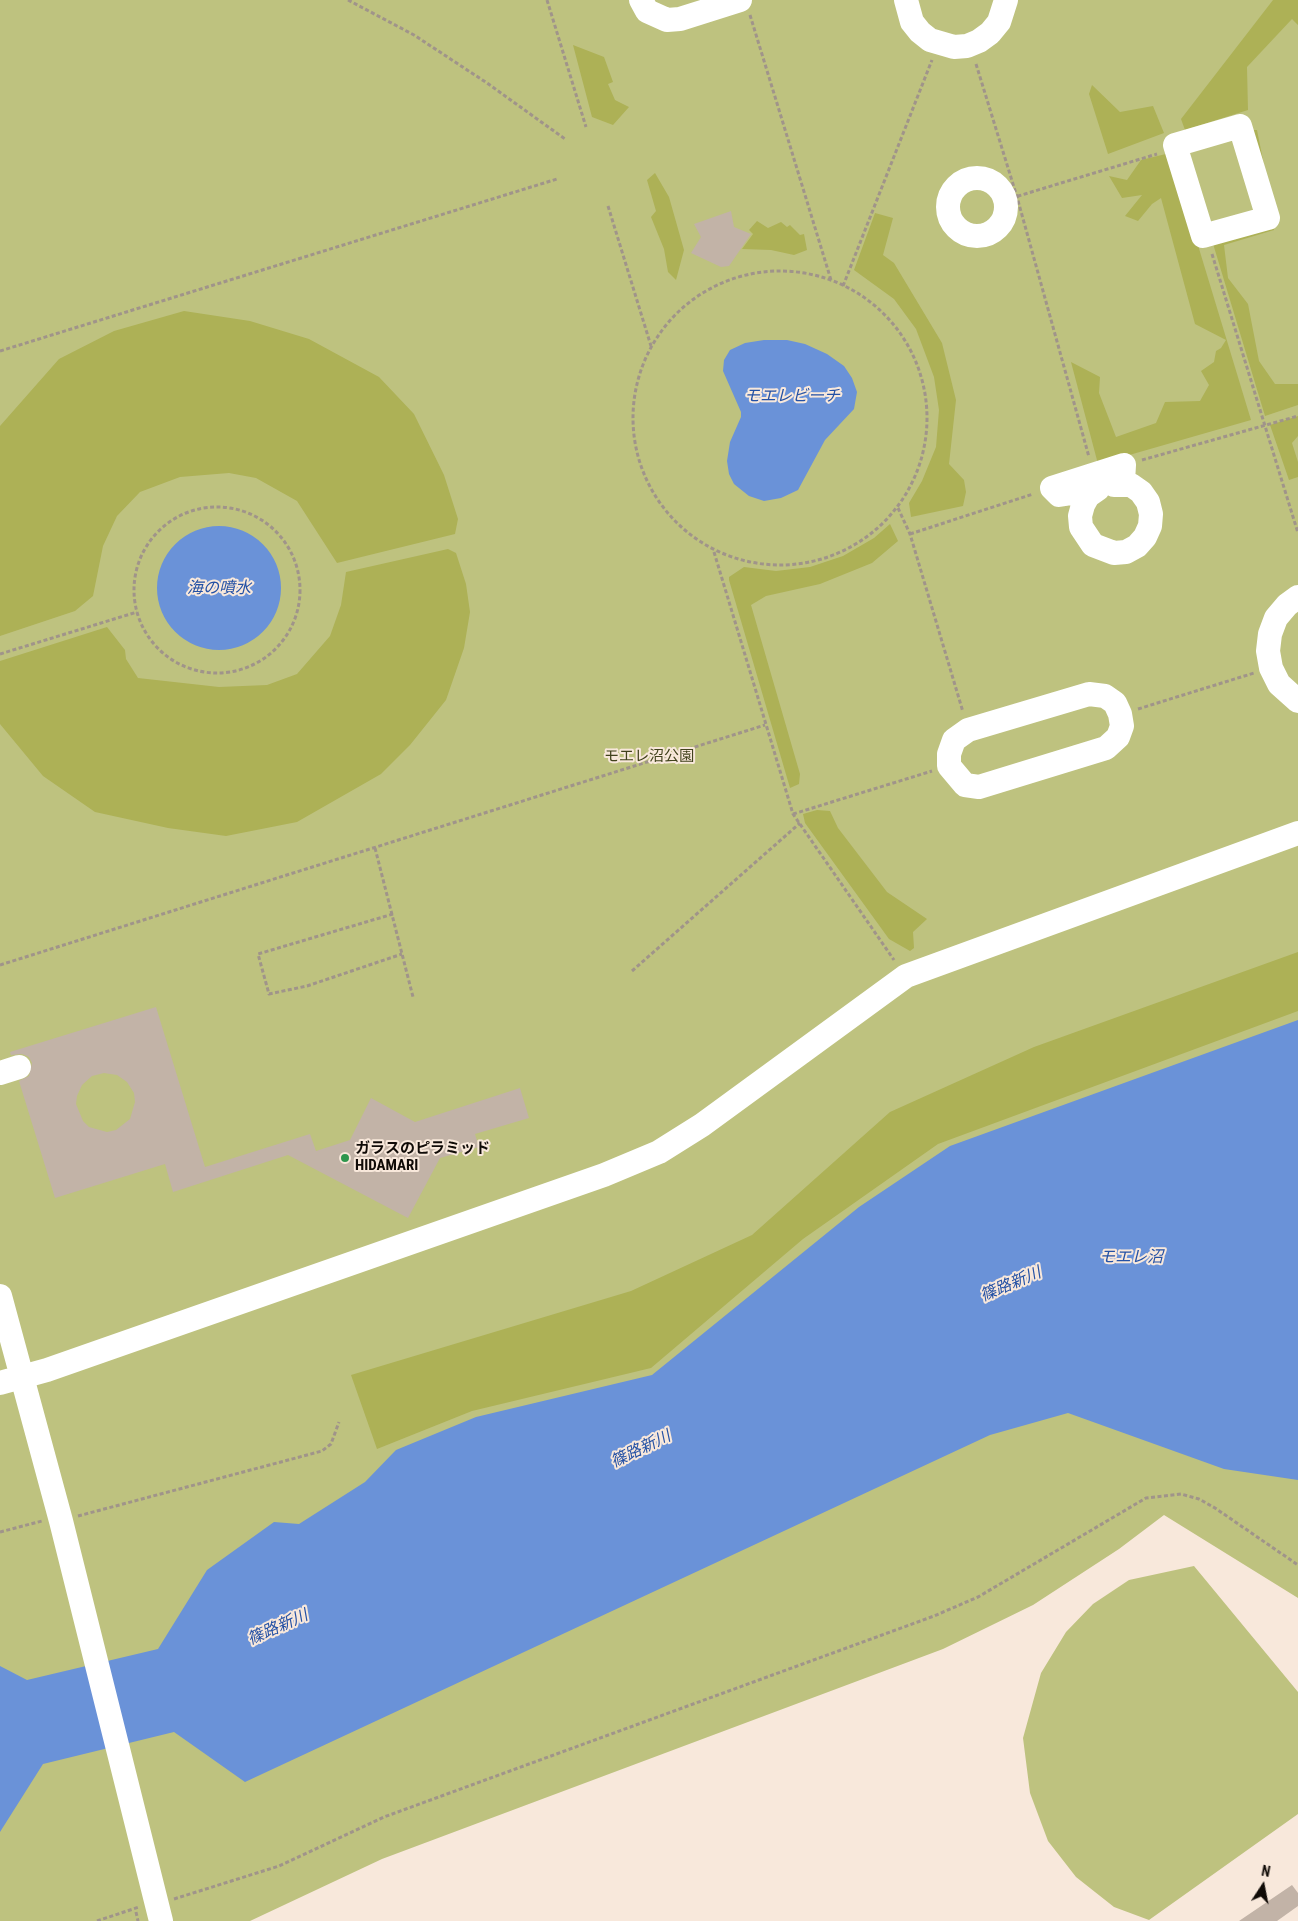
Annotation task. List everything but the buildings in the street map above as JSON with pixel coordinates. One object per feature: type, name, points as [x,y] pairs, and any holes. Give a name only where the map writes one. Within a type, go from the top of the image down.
[{"type":"street","points":[[641,0],[648,11],[667,20],[680,19],[744,5]]},
{"type":"street","points":[[906,0],[912,22],[920,32],[939,43],[954,47],[979,41],[995,28],[1004,10],[1006,0]]},
{"type":"street","points":[[1240,126],[1268,218],[1206,235],[1203,236],[1176,145],[1240,126]]},
{"type":"street","points":[[1124,465],[1123,481],[1114,485],[1131,485],[1141,492],[1148,502],[1151,514],[1150,526],[1146,537],[1137,546],[1126,552],[1114,553],[1103,551],[1093,545],[1082,527],[1080,516],[1083,505],[1088,496],[1098,489],[1059,495],[1052,488],[1094,474],[1124,465]]},
{"type":"street","points":[[1298,597],[1287,605],[1276,618],[1270,634],[1268,651],[1271,668],[1279,684],[1298,701]]},
{"type":"street","points":[[1090,694],[1105,696],[1115,703],[1120,714],[1122,726],[1118,737],[1106,748],[979,787],[965,785],[949,766],[949,754],[954,740],[968,730],[1090,694]]},
{"type":"street","points":[[0,1383],[23,1377],[604,1175],[658,1152],[702,1124],[906,976],[1298,833]]},
{"type":"street","points":[[0,1296],[60,1519],[149,1873],[151,1911]]},
{"type":"path","points":[[348,0],[414,35],[565,139]]},
{"type":"path","points":[[547,0],[586,127]]},
{"type":"path","points":[[744,5],[831,280]]},
{"type":"path","points":[[843,286],[939,43]]},
{"type":"path","points":[[970,44],[1011,199],[1094,474]]},
{"type":"path","points":[[1011,199],[1176,148]]},
{"type":"path","points":[[0,351],[557,178]]},
{"type":"path","points":[[608,206],[651,346]]},
{"type":"path","points":[[1206,235],[1298,533]]},
{"type":"path","points":[[789,271],[807,273],[831,280],[843,286],[858,293],[894,325],[918,364],[925,388],[926,438],[921,463],[912,486],[898,508],[881,527],[861,542],[839,553],[815,561],[790,565],[765,564],[741,560],[714,551],[694,539],[676,523],[658,504],[645,483],[634,434],[633,406],[642,367],[651,346],[664,328],[696,297],[731,280],[766,272],[789,271]]},
{"type":"path","points":[[230,506],[246,510],[263,520],[279,533],[290,550],[302,582],[300,601],[294,619],[278,647],[252,667],[238,672],[218,674],[198,672],[174,662],[154,644],[137,612],[136,578],[139,561],[146,546],[156,533],[169,522],[197,508],[230,506]]},
{"type":"path","points":[[898,508],[910,534],[968,730]]},
{"type":"path","points":[[714,551],[793,814],[906,976]]},
{"type":"path","points":[[0,654],[137,612]]},
{"type":"path","points":[[1120,714],[1271,668]]},
{"type":"path","points":[[0,965],[765,725]]},
{"type":"path","points":[[793,814],[949,766]]},
{"type":"path","points":[[632,971],[800,824]]},
{"type":"path","points":[[375,848],[413,997]]},
{"type":"path","points":[[393,914],[258,954],[270,994],[307,986],[402,954]]},
{"type":"path","points":[[0,1532],[60,1519],[322,1451],[332,1444],[339,1422]]},
{"type":"path","points":[[97,1921],[151,1911],[279,1866],[384,1818],[934,1616],[986,1592],[1146,1498],[1181,1494],[1199,1499],[1298,1565]]},
{"type":"path","points":[[138,1921],[151,1911]]},
{"type":"green space","name":"モエレ沼公園","points":[[0,0],[1298,0],[1298,1598],[1164,1515],[1119,1549],[1033,1605],[943,1649],[382,1859],[250,1921],[0,1921]]},
{"type":"green space","points":[[1273,0],[1298,0],[1298,25],[1292,19],[1247,67],[1248,110],[1185,130],[1181,119]]},
{"type":"green space","points":[[573,45],[604,57],[613,82],[608,84],[615,100],[629,107],[613,125],[592,117]]},
{"type":"green space","points":[[1092,85],[1120,112],[1153,106],[1164,133],[1108,154],[1089,94]]},
{"type":"green space","points":[[1247,130],[1257,130],[1274,215],[1274,230],[1224,245],[1228,278],[1248,304],[1259,361],[1275,384],[1298,384],[1298,405],[1265,416],[1211,237],[1272,220]]},
{"type":"green space","points":[[1170,153],[1251,420],[1098,464],[1071,362],[1100,377],[1099,393],[1116,437],[1156,423],[1165,402],[1200,401],[1209,385],[1201,371],[1214,362],[1216,351],[1221,348],[1226,340],[1195,324],[1161,198],[1152,204],[1138,221],[1125,216],[1142,195],[1122,198],[1109,176],[1127,180],[1141,160]]},
{"type":"green space","points":[[655,173],[669,197],[684,250],[676,280],[668,272],[664,249],[651,217],[656,211],[647,180]]},
{"type":"green space","points":[[875,213],[893,218],[883,255],[894,263],[942,343],[956,400],[949,464],[964,480],[966,492],[963,506],[911,517],[909,503],[922,481],[936,447],[939,410],[934,377],[916,329],[894,299],[854,270]]},
{"type":"green space","points":[[757,221],[768,228],[781,222],[787,227],[790,225],[800,235],[804,234],[807,250],[794,255],[771,250],[742,249],[753,234],[749,230]]},
{"type":"green space","points":[[184,311],[250,321],[309,339],[379,377],[414,414],[444,475],[458,519],[455,534],[337,563],[297,501],[256,478],[229,473],[180,477],[140,492],[117,516],[103,546],[93,596],[75,611],[0,636],[0,426],[59,359],[114,331]]},
{"type":"green space","points":[[1298,416],[1298,436],[1292,443],[1298,462],[1298,477],[1289,480],[1270,425]]},
{"type":"green space","points":[[890,524],[898,541],[872,563],[820,584],[766,596],[751,605],[800,774],[799,784],[790,788],[729,577],[744,567],[776,571],[810,567],[843,556],[874,538]]},
{"type":"green space","points":[[448,549],[456,553],[466,584],[470,612],[464,648],[446,700],[410,745],[381,774],[297,822],[226,836],[168,828],[95,812],[43,776],[0,724],[0,661],[107,627],[125,650],[126,659],[138,678],[219,687],[267,685],[297,674],[330,636],[341,605],[346,572]]},
{"type":"green space","points":[[817,810],[830,811],[838,828],[887,892],[927,919],[913,932],[914,948],[910,951],[889,939],[805,823],[803,814]]},
{"type":"green space","points":[[1298,952],[1298,1011],[938,1144],[803,1239],[651,1368],[472,1411],[377,1449],[351,1375],[631,1291],[752,1235],[890,1112],[1034,1047]]},
{"type":"green space","points":[[1194,1566],[1298,1692],[1298,1814],[1149,1920],[1114,1907],[1076,1877],[1048,1841],[1030,1793],[1023,1738],[1041,1673],[1066,1632],[1093,1604],[1129,1580]]},
{"type":"water","name":"モエレビーチ","points":[[764,340],[787,340],[805,344],[827,354],[844,366],[852,378],[857,392],[854,409],[825,440],[798,490],[781,498],[764,501],[749,496],[734,484],[729,474],[727,461],[730,442],[741,417],[741,412],[723,371],[724,360],[730,350],[745,343]]},
{"type":"water","name":"海の噴水","points":[[219,526],[243,531],[263,544],[276,564],[281,588],[276,612],[263,632],[243,645],[219,650],[195,645],[175,632],[162,612],[157,588],[162,564],[175,544],[195,531]]},
{"type":"water","name":"モエレ沼","points":[[1298,1020],[1298,1480],[1224,1469],[1068,1413],[990,1435],[245,1782],[174,1732],[43,1764],[0,1832],[0,1666],[27,1680],[158,1649],[207,1570],[274,1522],[299,1524],[365,1482],[396,1450],[476,1417],[652,1375],[859,1207],[950,1146]]},
{"type":"place","name":"ガラスのピラミッド HIDAMARI","points":[[345,1158]]},
{"type":"water label","name":"篠路新川","points":[[1011,1285]]},
{"type":"water label","name":"篠路新川","points":[[641,1450]]},
{"type":"water label","name":"篠路新川","points":[[278,1628]]}]
